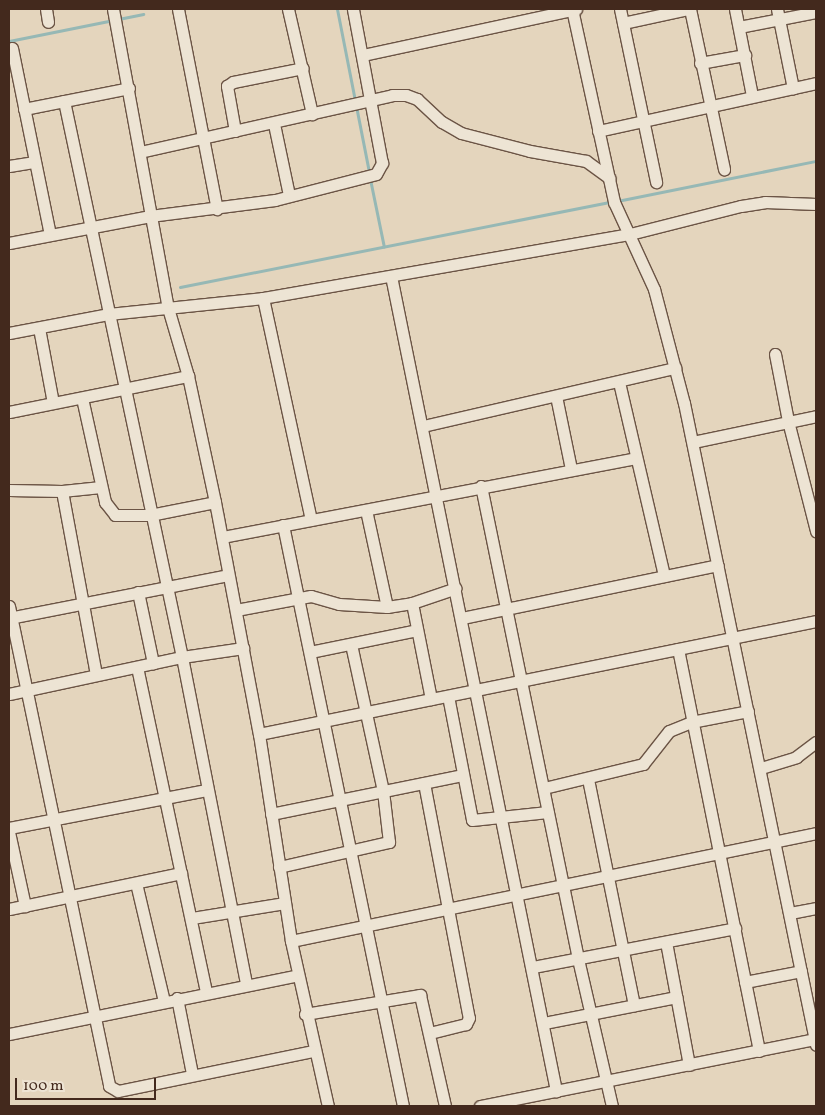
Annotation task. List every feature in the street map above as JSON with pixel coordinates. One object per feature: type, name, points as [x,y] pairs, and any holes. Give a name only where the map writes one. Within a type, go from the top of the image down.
[{"type":"street","points":[[46,9],[48,22]]},
{"type":"street","points":[[113,9],[168,308],[188,376],[222,537],[259,734],[291,941],[313,1051],[328,1106]]},
{"type":"street","points":[[178,9],[217,209]]},
{"type":"street","points":[[288,9],[312,114]]},
{"type":"street","points":[[9,243],[150,216],[217,209],[289,195],[376,174],[382,163],[354,9]]},
{"type":"street","points":[[363,55],[573,9],[614,199],[654,289],[693,442],[748,711],[777,841],[816,1041],[759,1050],[480,1106]]},
{"type":"street","points":[[620,9],[656,182]]},
{"type":"street","points":[[623,23],[689,9],[724,169]]},
{"type":"street","points":[[735,9],[752,96]]},
{"type":"street","points":[[739,27],[778,14],[816,12]]},
{"type":"street","points":[[778,14],[794,88]]},
{"type":"street","points":[[12,48],[50,234]]},
{"type":"street","points":[[700,63],[745,55]]},
{"type":"street","points":[[235,131],[227,86],[232,82],[303,68]]},
{"type":"street","points":[[598,131],[816,83]]},
{"type":"street","points":[[24,109],[129,88]]},
{"type":"street","points":[[140,152],[406,95],[417,99],[442,122],[461,133],[530,151],[586,161],[609,178]]},
{"type":"street","points":[[64,101],[150,515],[182,657],[206,790],[233,910],[246,984]]},
{"type":"street","points":[[274,124],[289,195]]},
{"type":"street","points":[[9,166],[35,162]]},
{"type":"street","points":[[9,333],[109,314],[263,298],[391,276],[630,234],[741,206],[765,202],[816,204]]},
{"type":"street","points":[[391,276],[503,818],[556,1091]]},
{"type":"street","points":[[263,298],[311,520]]},
{"type":"street","points":[[40,328],[53,403]]},
{"type":"street","points":[[775,354],[788,421],[816,531]]},
{"type":"street","points":[[423,426],[675,368]]},
{"type":"street","points":[[9,412],[188,376]]},
{"type":"street","points":[[619,382],[664,576]]},
{"type":"street","points":[[556,396],[572,470]]},
{"type":"street","points":[[82,398],[105,502],[115,515],[150,515],[215,502]]},
{"type":"street","points":[[693,442],[816,416]]},
{"type":"street","points":[[222,537],[481,486],[636,458]]},
{"type":"street","points":[[481,486],[578,959],[612,1106]]},
{"type":"street","points":[[9,490],[62,491],[101,487]]},
{"type":"street","points":[[62,491],[80,603],[96,674]]},
{"type":"street","points":[[366,510],[386,607]]},
{"type":"street","points":[[283,525],[341,800],[402,1106]]},
{"type":"street","points":[[462,618],[718,565]]},
{"type":"street","points":[[228,575],[10,614],[54,819],[92,1017],[113,1090],[313,1051]]},
{"type":"street","points":[[236,610],[319,596],[339,604],[386,607],[412,603],[456,588]]},
{"type":"street","points":[[138,592],[153,663]]},
{"type":"street","points":[[412,603],[431,698]]},
{"type":"street","points":[[259,734],[816,621]]},
{"type":"street","points":[[310,652],[417,630]]},
{"type":"street","points":[[279,867],[389,842],[383,791],[365,713],[352,644]]},
{"type":"street","points":[[9,694],[182,657],[243,648]]},
{"type":"street","points":[[678,649],[691,722],[759,1050]]},
{"type":"street","points":[[137,667],[192,918],[206,992]]},
{"type":"street","points":[[448,696],[472,820],[548,812]]},
{"type":"street","points":[[544,788],[588,779],[643,764],[664,736],[691,722],[748,711]]},
{"type":"street","points":[[761,768],[796,757],[816,742]]},
{"type":"street","points":[[271,814],[463,775]]},
{"type":"street","points":[[588,779],[634,1005]]},
{"type":"street","points":[[424,782],[469,1022],[429,1032]]},
{"type":"street","points":[[9,828],[206,790]]},
{"type":"street","points":[[9,832],[25,906]]},
{"type":"street","points":[[291,941],[448,911],[517,894],[564,886],[816,833]]},
{"type":"street","points":[[9,909],[181,873]]},
{"type":"street","points":[[136,883],[164,1001]]},
{"type":"street","points":[[192,918],[284,903]]},
{"type":"street","points":[[790,913],[816,908]]},
{"type":"street","points":[[533,968],[735,928]]},
{"type":"street","points":[[666,942],[689,1065]]},
{"type":"street","points":[[745,982],[802,971]]},
{"type":"street","points":[[9,1034],[206,992],[298,976]]},
{"type":"street","points":[[305,1014],[380,999],[420,995],[445,1106]]},
{"type":"street","points":[[544,1023],[676,997]]},
{"type":"street","points":[[177,998],[192,1074]]},
{"type":"waterway","points":[[337,9],[369,172]]},
{"type":"waterway","points":[[9,41],[143,14]]},
{"type":"waterway","points":[[617,201],[816,161]]},
{"type":"waterway","points":[[370,179],[384,247]]},
{"type":"waterway","points":[[180,287],[611,202]]}]
